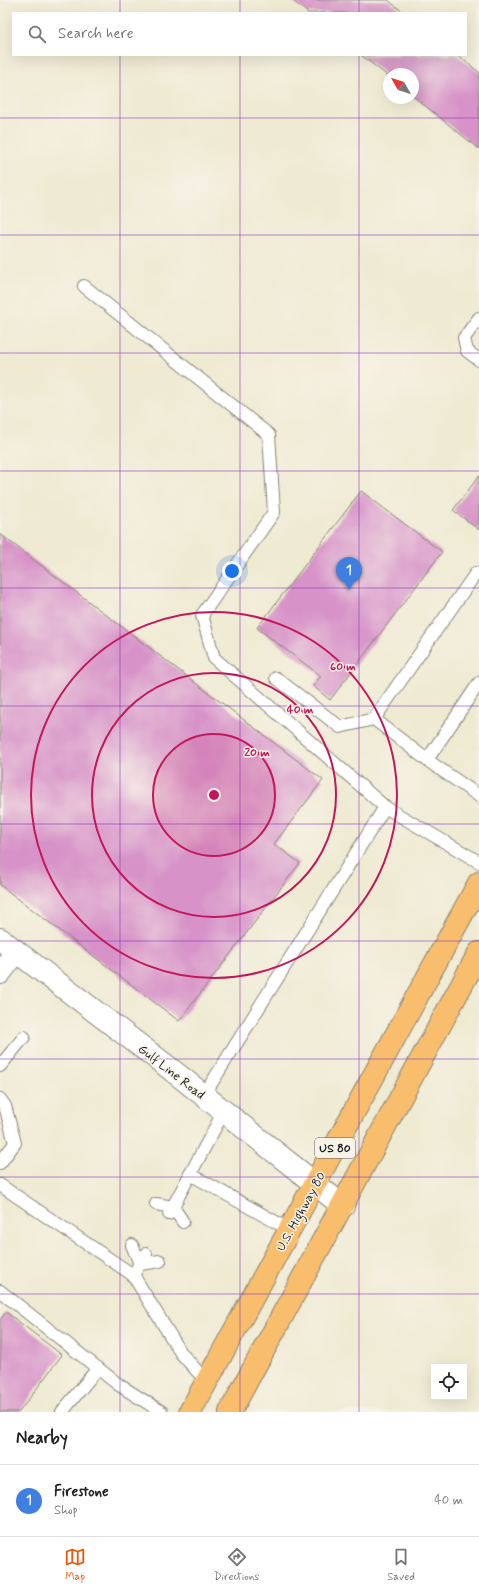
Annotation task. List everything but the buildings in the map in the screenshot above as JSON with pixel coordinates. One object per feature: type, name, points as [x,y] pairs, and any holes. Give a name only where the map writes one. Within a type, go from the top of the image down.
[{"type":"main road","name":"U.S. Highway 80","points":[[190,1412],[479,883]]},
{"type":"main road","name":"US 80","points":[[230,1412],[479,953]]},
{"type":"street","name":"Gulf Line Road","points":[[8,945],[204,1095],[342,1206]]},
{"type":"street","points":[[0,973],[8,945]]},
{"type":"lane","points":[[84,286],[269,435],[274,512],[202,615],[214,658],[385,807],[479,862]]},
{"type":"lane","points":[[479,318],[464,338],[467,351],[479,360]]},
{"type":"lane","points":[[276,678],[340,727],[374,719],[476,573],[479,575]]},
{"type":"lane","points":[[427,760],[479,682]]},
{"type":"lane","points":[[374,719],[427,760],[479,796]]},
{"type":"lane","points":[[204,1095],[385,807]]},
{"type":"lane","points":[[0,1066],[24,1037]]},
{"type":"lane","points":[[0,1099],[5,1106],[15,1143],[0,1163]]},
{"type":"lane","points":[[171,1210],[224,1111]]},
{"type":"lane","points":[[190,1174],[290,1230]]},
{"type":"lane","points":[[0,1185],[133,1275],[181,1353],[207,1382]]},
{"type":"lane","points":[[156,1204],[171,1210],[183,1222]]},
{"type":"lane","points":[[132,1245],[140,1264]]},
{"type":"lane","points":[[133,1275],[146,1254]]},
{"type":"lane","points":[[140,1264],[160,1261]]},
{"type":"lane","points":[[0,1291],[119,1385],[162,1412]]},
{"type":"lane","points":[[62,1412],[98,1368]]},
{"type":"place","name":"Firestone","points":[[349,590]]}]
